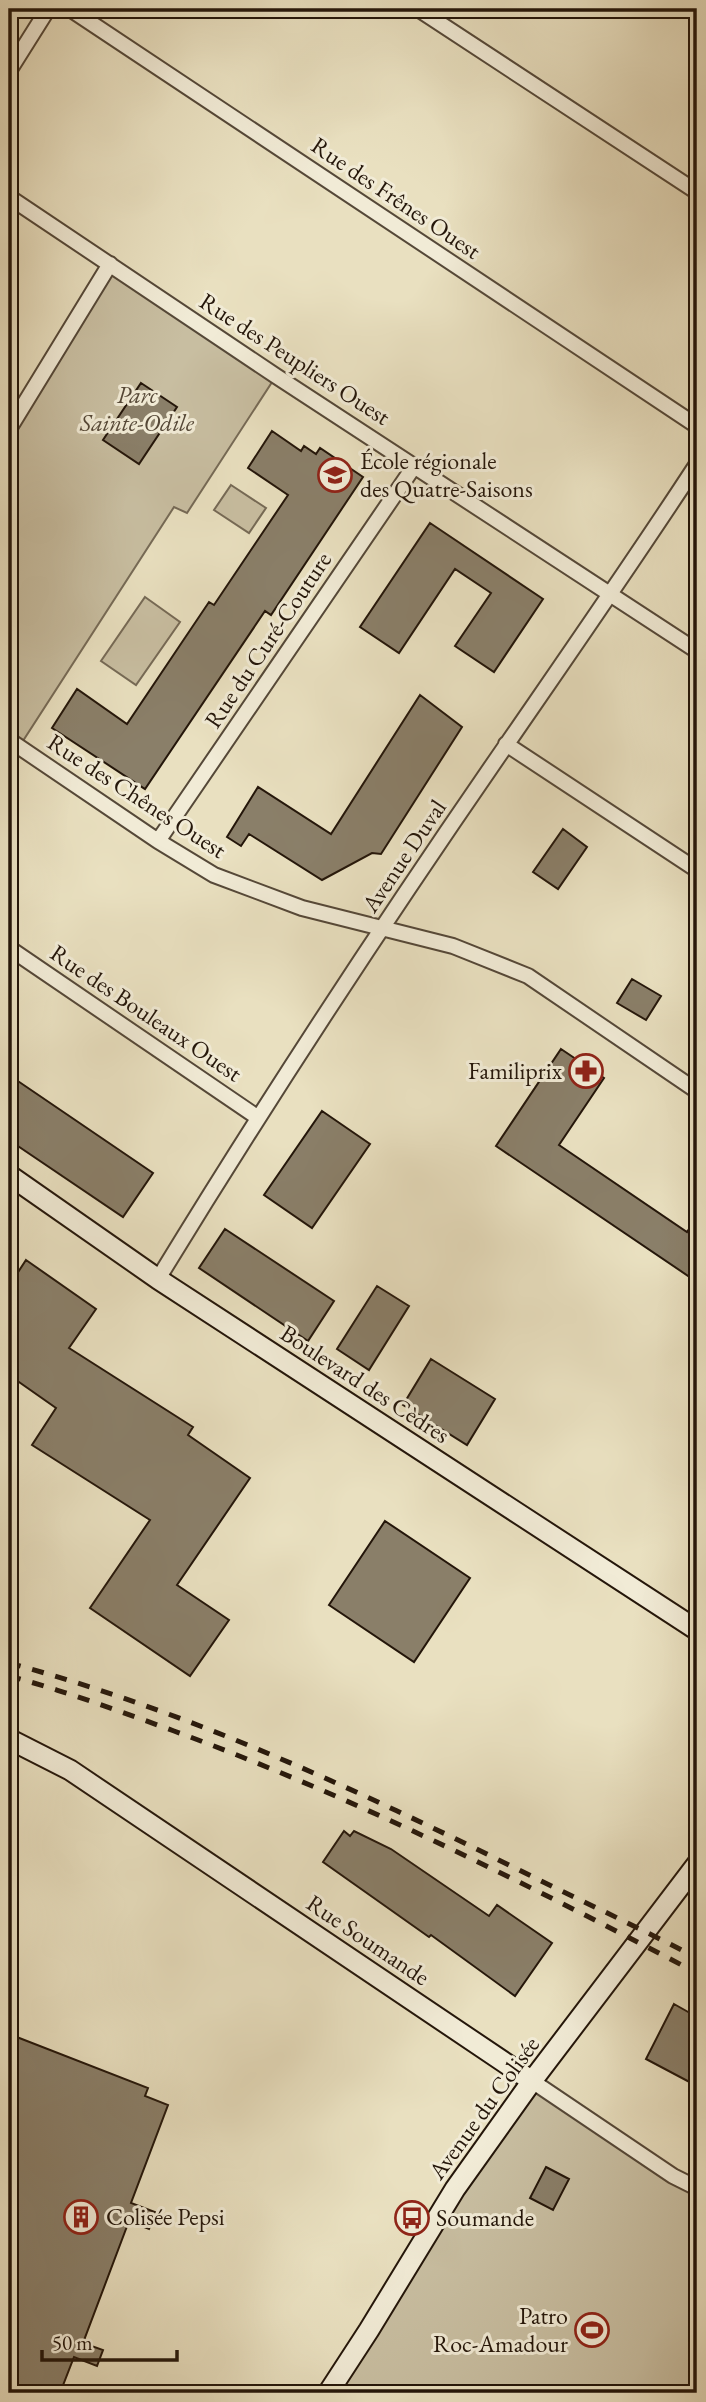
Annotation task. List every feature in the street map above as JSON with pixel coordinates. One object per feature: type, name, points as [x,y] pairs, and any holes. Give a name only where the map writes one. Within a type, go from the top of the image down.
[{"type":"street","points":[[9,71],[48,9]]},
{"type":"street","name":"Rue des Frênes Ouest","points":[[70,9],[697,426]]},
{"type":"street","points":[[418,9],[697,192]]},
{"type":"street","name":"Rue des Peupliers Ouest","points":[[9,197],[697,651]]},
{"type":"street","points":[[9,429],[110,264]]},
{"type":"street","name":"Avenue Duval","points":[[158,1279],[257,1117],[506,744],[612,594],[697,464]]},
{"type":"street","name":"Rue du Curé-Couture","points":[[158,841],[415,465]]},
{"type":"street","name":"Rue des Chênes Ouest","points":[[9,740],[158,841],[214,875],[302,908],[453,946],[528,975],[697,1091]]},
{"type":"street","points":[[506,744],[697,870]]},
{"type":"street","name":"Rue des Bouleaux Ouest","points":[[9,948],[257,1117]]},
{"type":"street","name":"Boulevard des Cèdres","points":[[9,1174],[158,1279],[697,1630]]},
{"type":"street","name":"Rue Soumande","points":[[9,1739],[70,1770],[665,2171],[697,2188]]},
{"type":"street","name":"Avenue du Colisée","points":[[328,2393],[454,2189],[532,2081],[697,1864]]},
{"type":"green space","name":"Parc Sainte-Odile","points":[[110,264],[276,376],[187,513],[174,507],[19,747],[9,740],[9,429]]},
{"type":"green space","points":[[231,485],[266,508],[249,533],[214,510]]},
{"type":"green space","points":[[145,597],[180,622],[136,685],[101,661]]},
{"type":"green space","points":[[532,2081],[697,2190],[697,2393],[324,2393]]},
{"type":"building","points":[[141,383],[177,407],[139,464],[103,440]]},
{"type":"building","points":[[272,431],[301,451],[304,446],[316,454],[320,448],[363,477],[271,615],[265,611],[145,789],[52,728],[77,689],[127,724],[209,602],[214,605],[288,495],[248,468]]},
{"type":"building","points":[[430,523],[543,599],[494,672],[455,646],[491,593],[455,569],[399,653],[360,627]]},
{"type":"building","points":[[420,695],[462,727],[381,854],[372,853],[322,880],[249,834],[241,846],[227,837],[258,787],[331,834]]},
{"type":"building","points":[[563,829],[587,847],[558,889],[533,872]]},
{"type":"building","points":[[632,979],[661,996],[646,1020],[617,1003]]},
{"type":"building","points":[[561,1049],[604,1078],[559,1145],[687,1232],[697,1217],[697,1282],[496,1146]]},
{"type":"building","points":[[9,1075],[153,1173],[123,1217],[9,1140]]},
{"type":"building","points":[[322,1111],[370,1144],[312,1228],[264,1195]]},
{"type":"building","points":[[225,1229],[334,1301],[308,1341],[199,1268]]},
{"type":"building","points":[[26,1260],[96,1309],[69,1348],[193,1427],[188,1435],[250,1478],[177,1585],[229,1620],[190,1676],[90,1608],[150,1520],[32,1445],[56,1408],[9,1375],[9,1286]]},
{"type":"building","points":[[377,1286],[409,1306],[369,1370],[337,1349]]},
{"type":"building","points":[[431,1359],[495,1399],[467,1445],[403,1405]]},
{"type":"building","points":[[385,1521],[470,1578],[414,1662],[329,1605]]},
{"type":"building","points":[[344,1831],[350,1836],[354,1831],[391,1849],[489,1916],[497,1905],[552,1943],[515,1996],[323,1862]]},
{"type":"building","points":[[674,2004],[697,2017],[697,2086],[646,2059]]},
{"type":"building","name":"Colisée Pepsi","points":[[9,2034],[148,2088],[145,2096],[168,2105],[131,2203],[155,2212],[149,2229],[129,2221],[83,2343],[103,2350],[97,2366],[74,2357],[60,2393],[9,2393]]},
{"type":"building","points":[[546,2167],[569,2179],[553,2210],[530,2198]]},
{"type":"railway","points":[[9,1663],[138,1703],[265,1752],[450,1836],[697,1958]]},
{"type":"railway","points":[[9,1676],[133,1716],[308,1784],[439,1843],[697,1973]]},
{"type":"place","name":"École régionale des Quatre-Saisons","points":[[335,475]]},
{"type":"place","name":"Familiprix","points":[[586,1071]]},
{"type":"place","name":"Colisée Pepsi","points":[[81,2217]]},
{"type":"place","name":"Soumande","points":[[412,2218]]},
{"type":"place","name":"Patro Roc-Amadour","points":[[592,2330]]}]
